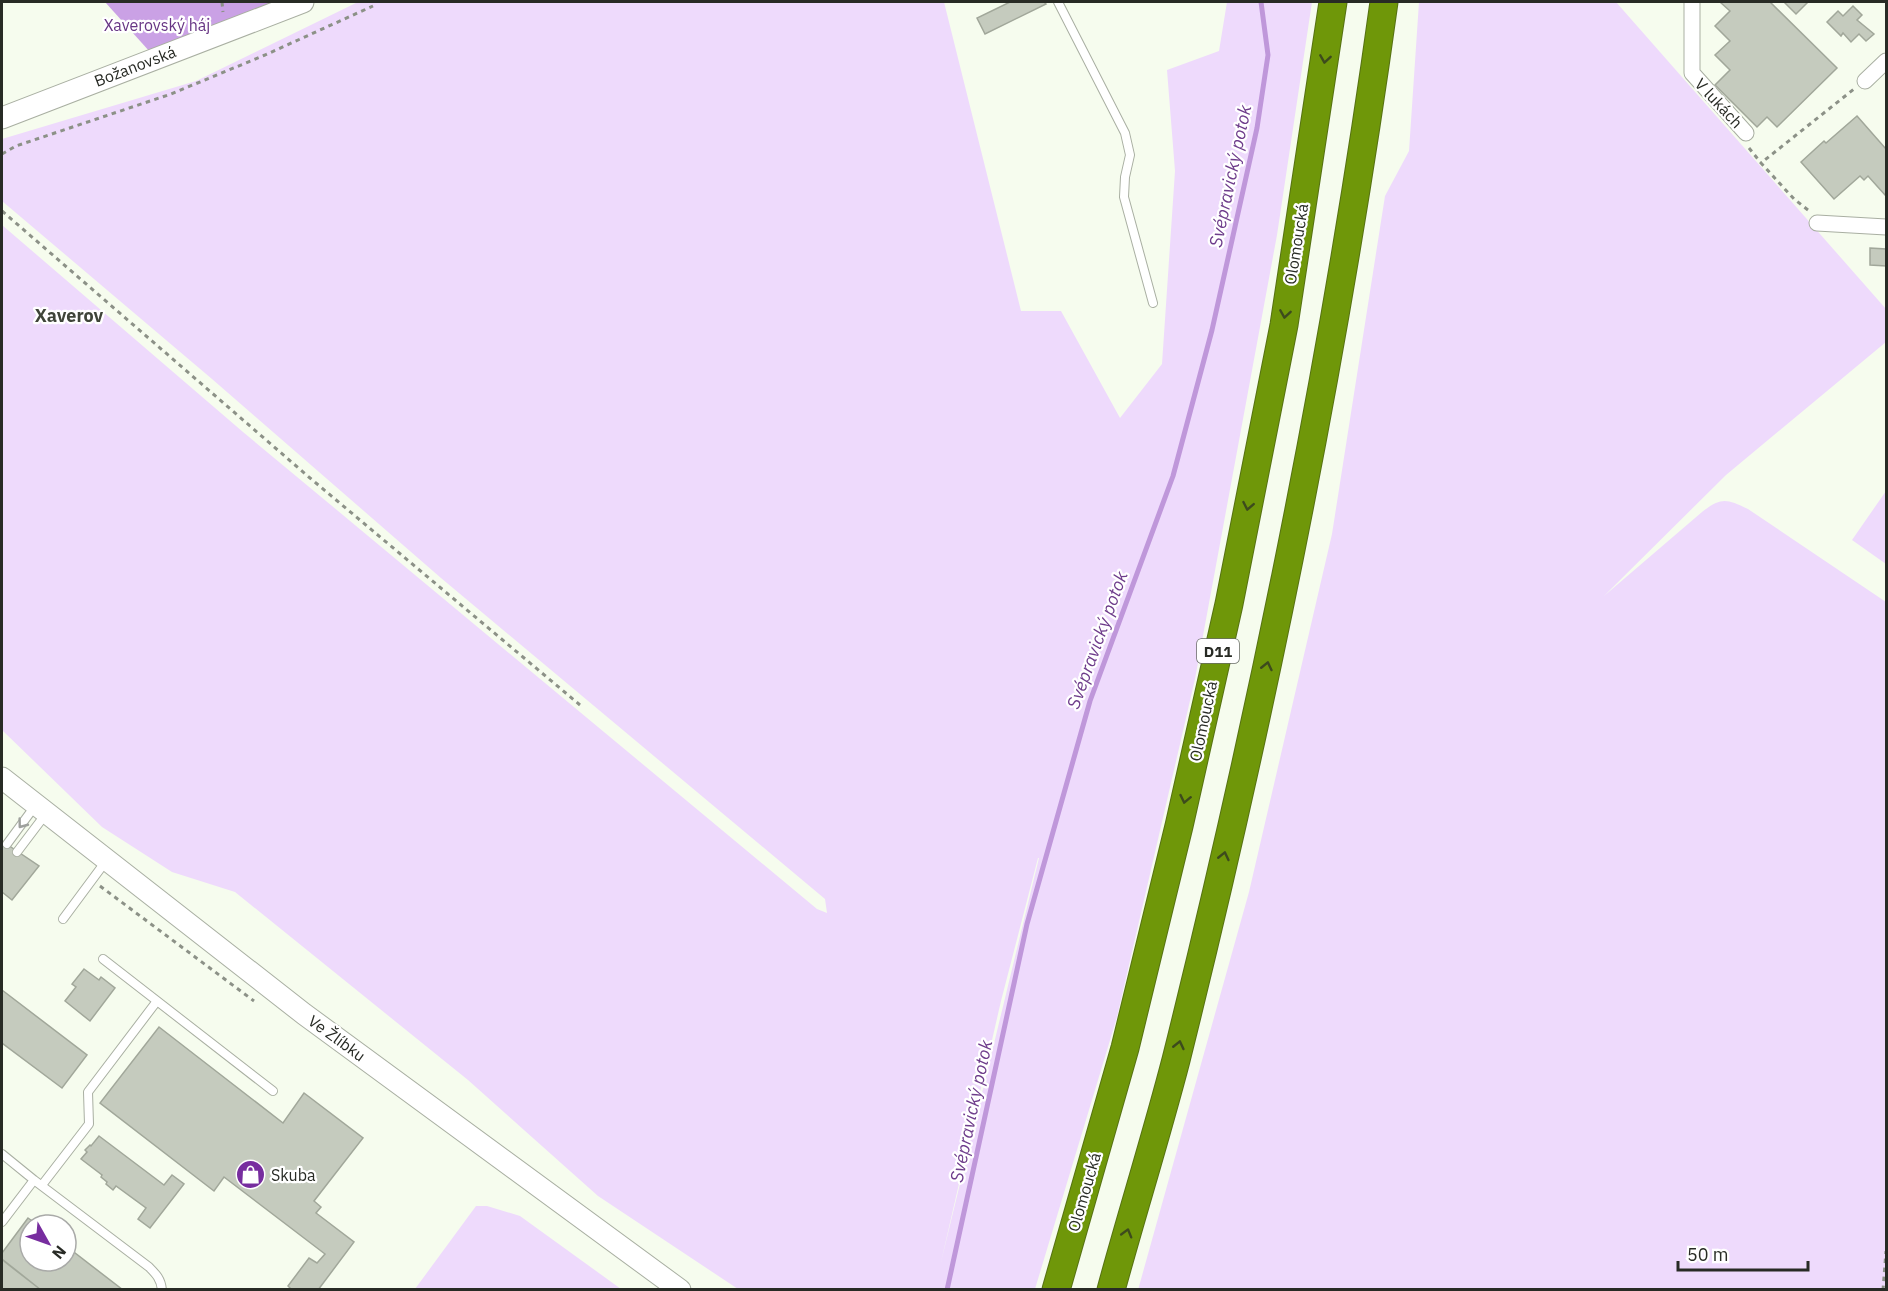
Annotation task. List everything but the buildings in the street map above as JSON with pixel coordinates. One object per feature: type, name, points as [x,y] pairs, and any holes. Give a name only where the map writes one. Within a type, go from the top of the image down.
[{"type":"highway","name":"Olomoucká","points":[[1056,1290],[1125,1048],[1179,826],[1228,604],[1284,325],[1333,2]]},
{"type":"highway","points":[[1110,1290],[1175,1063],[1280,610],[1334,326],[1384,2]]},
{"type":"street","name":"Božanovská","points":[[2,118],[303,2]]},
{"type":"street","name":"V lukách","points":[[1692,2],[1692,73],[1746,132]]},
{"type":"street","points":[[1865,81],[1887,61]]},
{"type":"street","points":[[1817,223],[1887,226]]},
{"type":"street","name":"Ve Žlíbku","points":[[2,778],[304,1014],[680,1290]]},
{"type":"lane","points":[[1058,2],[1125,133],[1130,155],[1125,177],[1124,197],[1153,303]]},
{"type":"lane","points":[[7,844],[41,809]]},
{"type":"lane","points":[[17,852],[41,809]]},
{"type":"lane","points":[[63,919],[107,860]]},
{"type":"lane","points":[[103,959],[273,1090]]},
{"type":"lane","points":[[42,1185],[89,1124],[88,1092],[158,1001]]},
{"type":"lane","points":[[2,1155],[149,1267],[157,1275],[162,1290]]},
{"type":"lane","points":[[2,1222],[34,1180]]},
{"type":"path","points":[[2,153],[16,146],[171,94],[373,6]]},
{"type":"path","points":[[1817,223],[1806,207],[1794,199],[1761,163],[1865,81]]},
{"type":"path","points":[[2,211],[273,447],[580,705]]},
{"type":"path","points":[[92,880],[252,1000],[261,1003]]},
{"type":"path","points":[[1883,1290],[1887,1251]]},
{"type":"shaded area","points":[[358,2],[944,2],[1021,311],[1061,311],[1120,418],[1162,364],[1175,171],[1167,70],[1219,51],[1227,2],[1312,2],[1277,235],[1195,679],[1117,1017],[1035,1289],[738,1289],[598,1196],[468,1080],[235,892],[172,872],[102,827],[2,730],[2,225],[243,432],[817,909],[827,913],[825,899],[441,578],[2,201],[2,139],[196,81]],"holes":[[[1039,858],[941,1262],[1001,1001]]]},
{"type":"shaded area","points":[[1419,2],[1616,2],[1886,309],[1886,342],[1726,475],[1604,596],[1702,512],[1724,501],[1748,509],[1886,602],[1886,1289],[1138,1290],[1249,892],[1332,534],[1385,196],[1409,151]]},
{"type":"shaded area","points":[[1886,491],[1886,564],[1852,540]]},
{"type":"shaded area","points":[[476,1206],[487,1206],[520,1216],[621,1289],[415,1289]]},
{"type":"green space","name":"Xaverovský háj","points":[[105,2],[273,2],[267,7],[150,52]]},
{"type":"waterway","name":"Svépravický potok","points":[[947,1290],[1027,924],[1090,701],[1173,476],[1212,330],[1257,128],[1268,55],[1261,2]]},
{"type":"place","name":"Skuba","points":[[250,1175]]},
{"type":"district","name":"Xaverov","points":[[69,315]]}]
